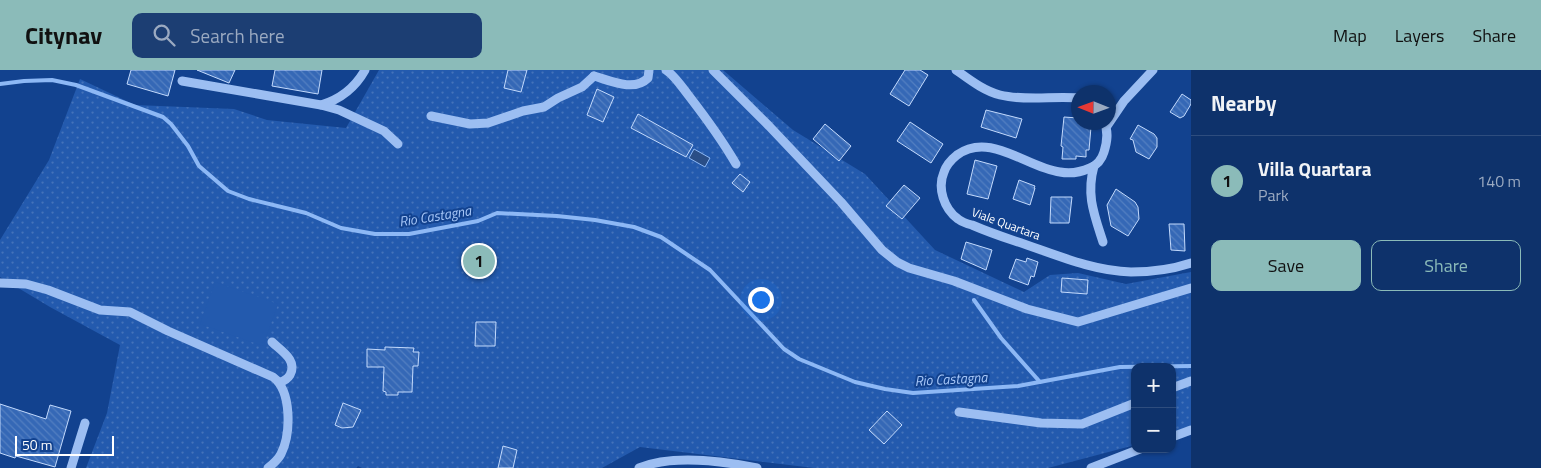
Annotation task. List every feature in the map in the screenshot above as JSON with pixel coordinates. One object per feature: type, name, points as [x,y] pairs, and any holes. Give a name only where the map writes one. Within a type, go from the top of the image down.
[{"type":"street","points":[[321,105],[334,102],[343,97],[359,81],[365,70]]},
{"type":"street","points":[[431,116],[470,124],[488,124],[523,111],[544,107],[582,87],[594,73],[620,83],[640,84],[648,78],[648,70]]},
{"type":"street","points":[[666,70],[681,84],[725,144],[736,164]]},
{"type":"street","points":[[713,70],[840,202],[882,250],[897,262],[909,268],[954,281],[1027,309],[1078,322],[1191,288]]},
{"type":"street","points":[[956,70],[975,84],[1000,95],[1031,98],[1054,96],[1071,97]]},
{"type":"street","points":[[1116,111],[1154,70]]},
{"type":"street","points":[[182,81],[340,110],[384,131],[398,144]]},
{"type":"street","points":[[1103,242],[1091,207],[1090,188],[1094,166],[1103,157],[1108,140],[1107,130]]},
{"type":"street","name":"Viale Quartara","points":[[1094,166],[1082,172],[1060,172],[1032,164],[1006,152],[982,146],[966,148],[952,159],[944,172],[940,187],[944,203],[958,219],[992,234],[1082,263],[1109,270],[1132,272],[1158,270],[1191,263]]},
{"type":"street","points":[[0,283],[26,284],[48,290],[100,310],[130,312],[193,342],[264,372],[280,382],[287,402],[287,426],[281,454],[276,462],[268,468]]},
{"type":"street","points":[[272,342],[288,357],[292,367],[289,377],[285,381],[280,382]]},
{"type":"street","points":[[1176,387],[1191,381]]},
{"type":"street","points":[[959,412],[1041,423],[1082,424],[1131,405]]},
{"type":"street","points":[[71,468],[85,423]]},
{"type":"street","points":[[1176,436],[1191,430]]},
{"type":"street","points":[[1091,468],[1131,452]]},
{"type":"street","points":[[639,468],[647,464],[690,459],[757,468]]},
{"type":"shaded area","points":[[379,70],[723,70],[793,130],[865,174],[935,250],[1024,292],[1050,275],[1078,273],[1126,284],[1191,272],[1191,429],[1176,433],[1176,363],[1131,363],[1131,446],[1048,468],[814,468],[640,447],[602,468],[362,468],[358,466],[356,468],[86,468],[107,413],[120,345],[0,277],[0,240],[49,160],[80,79],[135,105],[234,109],[267,120],[346,128]]},
{"type":"shaded area","points":[[694,149],[710,158],[705,167],[689,158]]},
{"type":"shaded area","points":[[215,282],[278,304],[263,346],[200,324]]},
{"type":"building","points":[[131,70],[175,70],[168,96],[127,84]]},
{"type":"building","points":[[197,70],[235,70],[229,83]]},
{"type":"building","points":[[275,70],[322,70],[318,94],[272,86]]},
{"type":"building","points":[[508,70],[527,70],[521,92],[504,88]]},
{"type":"building","points":[[905,70],[920,70],[928,75],[909,106],[890,94]]},
{"type":"building","points":[[597,89],[614,97],[603,122],[587,115]]},
{"type":"building","points":[[1182,94],[1191,100],[1191,104],[1184,116],[1180,118],[1170,112]]},
{"type":"building","points":[[986,110],[1022,119],[1016,138],[981,127]]},
{"type":"building","points":[[638,114],[693,145],[686,157],[631,128]]},
{"type":"building","points":[[1064,117],[1071,118],[1071,130],[1091,130],[1089,150],[1086,150],[1086,157],[1076,156],[1076,159],[1062,159],[1063,147],[1061,146]]},
{"type":"building","points":[[910,122],[943,144],[931,163],[897,141]]},
{"type":"building","points":[[825,124],[851,146],[839,161],[813,139]]},
{"type":"building","points":[[1138,125],[1154,134],[1157,138],[1157,147],[1149,159],[1136,152],[1133,140],[1130,139]]},
{"type":"building","points":[[975,160],[997,166],[988,199],[967,194]]},
{"type":"building","points":[[740,174],[750,182],[743,192],[732,183]]},
{"type":"building","points":[[1019,180],[1035,186],[1030,205],[1013,199]]},
{"type":"building","points":[[904,185],[920,198],[902,219],[886,206]]},
{"type":"building","points":[[1116,189],[1135,202],[1138,207],[1139,219],[1128,236],[1111,226],[1107,205]]},
{"type":"building","points":[[1051,197],[1072,197],[1069,223],[1050,223]]},
{"type":"building","points":[[1169,224],[1184,224],[1185,251],[1171,250]]},
{"type":"building","points":[[966,242],[992,250],[986,270],[961,259]]},
{"type":"building","points":[[1027,258],[1038,262],[1034,277],[1031,276],[1028,285],[1009,278],[1016,259],[1026,262]]},
{"type":"building","points":[[1062,278],[1088,280],[1087,294],[1061,292]]},
{"type":"building","points":[[476,322],[496,322],[495,346],[475,346]]},
{"type":"building","points":[[385,347],[414,348],[413,352],[419,352],[418,366],[413,366],[412,392],[398,392],[398,395],[386,395],[386,392],[383,391],[384,367],[367,367],[367,349],[385,350]]},
{"type":"building","points":[[343,403],[361,410],[353,427],[342,428],[335,425]]},
{"type":"building","points":[[0,404],[46,419],[50,405],[71,411],[55,467],[0,453]]},
{"type":"building","points":[[887,411],[902,425],[884,444],[869,430]]},
{"type":"building","points":[[503,446],[517,450],[513,468],[498,468]]},
{"type":"waterway","name":"Rio Castagna","points":[[0,84],[52,80],[76,85],[163,117],[188,146],[199,166],[228,191],[249,199],[306,213],[341,228],[375,234],[409,234],[478,221],[497,213],[557,216],[634,227],[661,237],[710,270],[784,349],[799,359],[855,382],[913,393],[1018,386],[1120,367],[1191,366]]},
{"type":"waterway","points":[[974,300],[1001,338],[1040,382]]},
{"type":"place","name":"Villa Quartara","points":[[479,261]]}]
